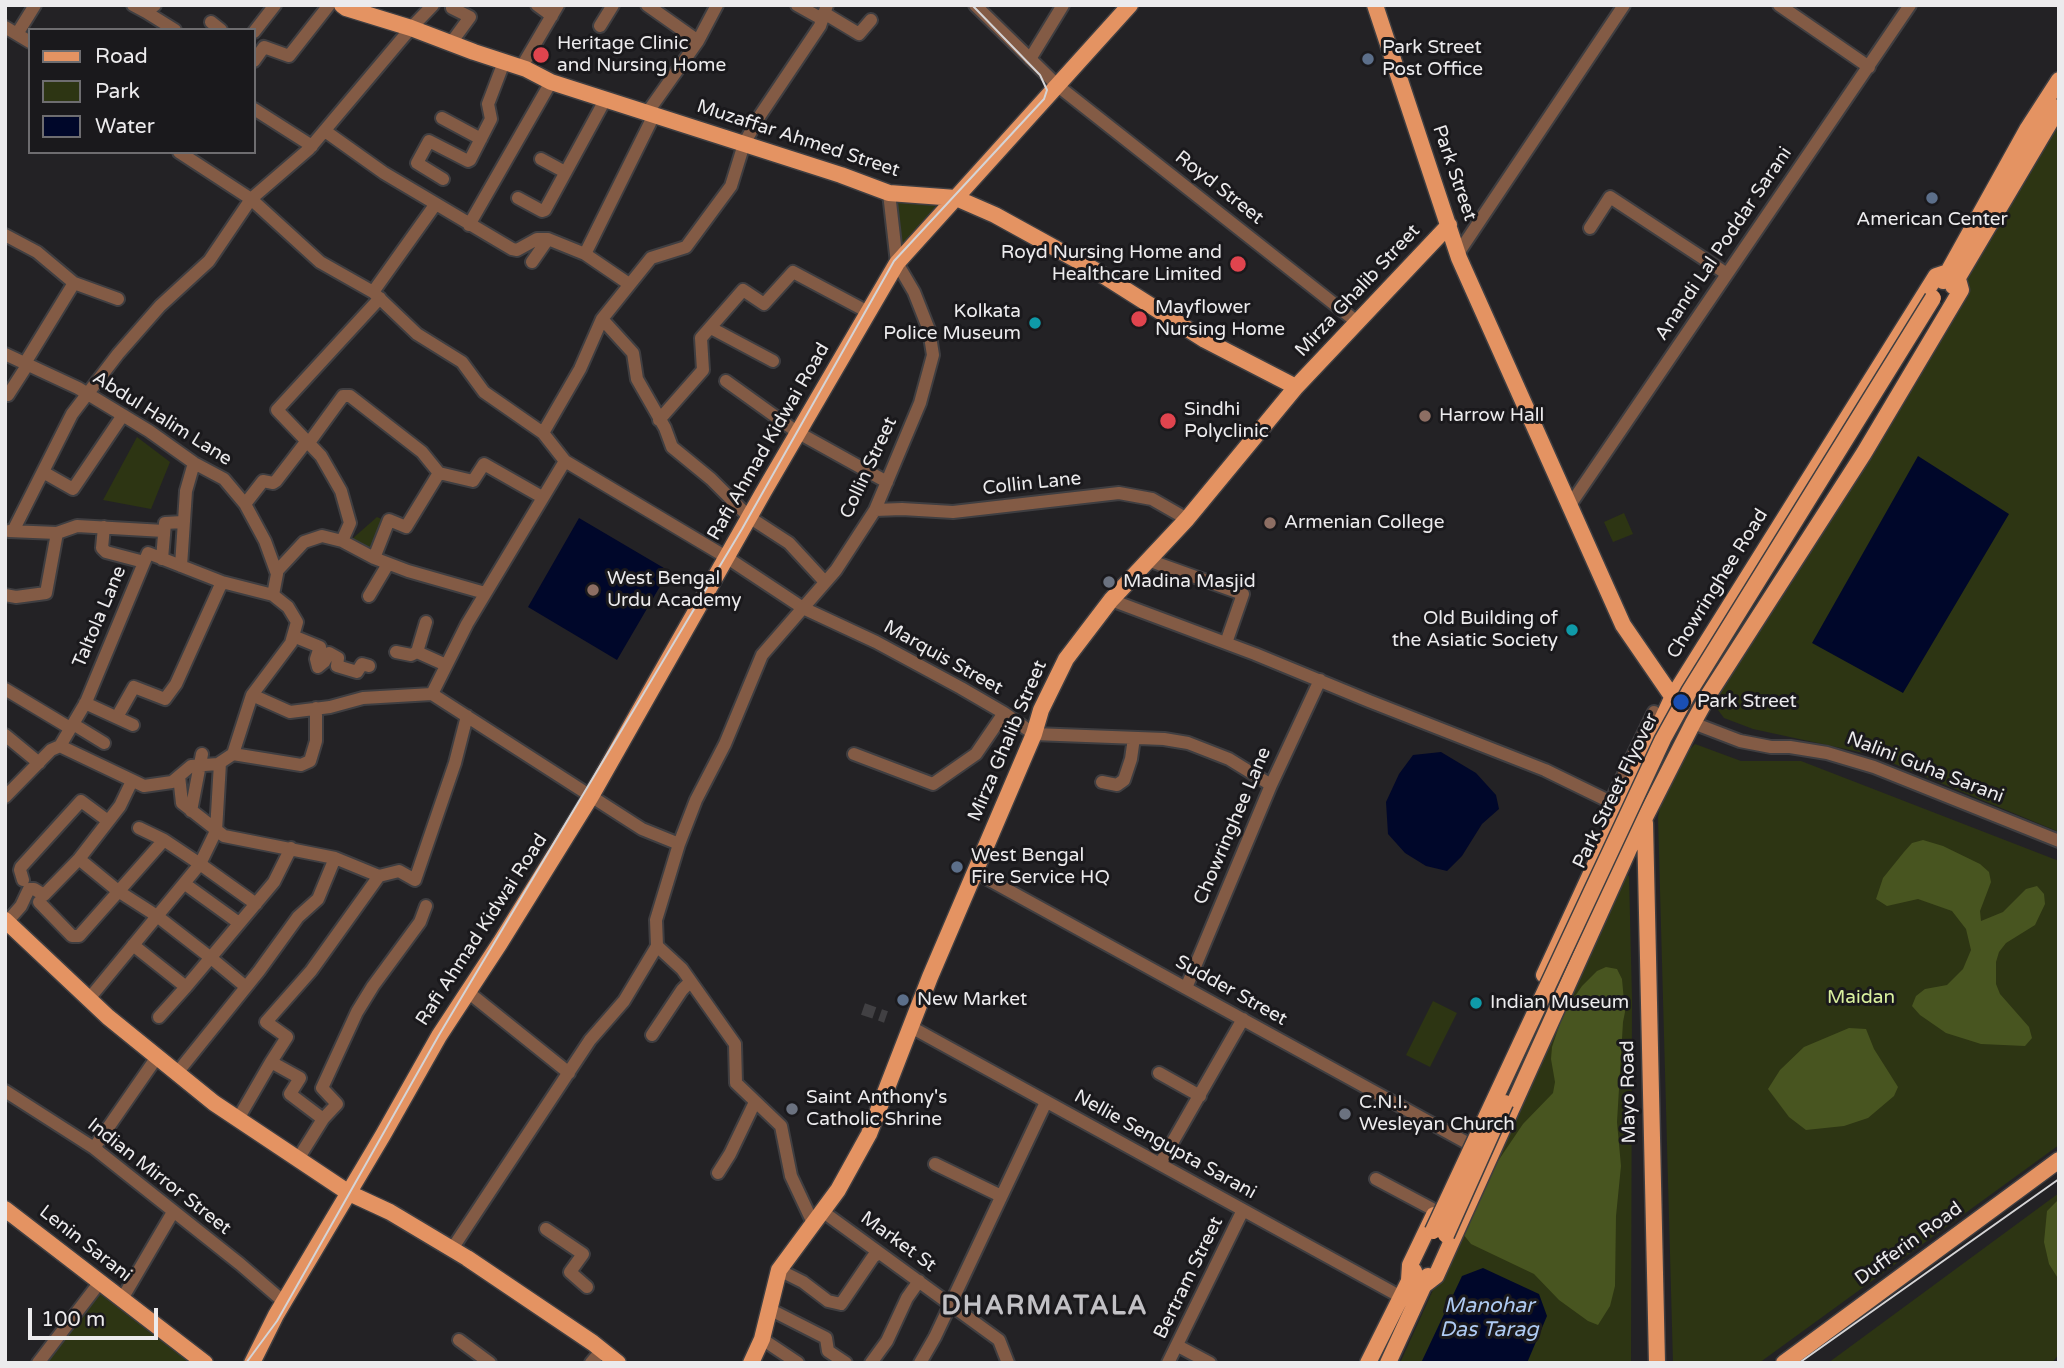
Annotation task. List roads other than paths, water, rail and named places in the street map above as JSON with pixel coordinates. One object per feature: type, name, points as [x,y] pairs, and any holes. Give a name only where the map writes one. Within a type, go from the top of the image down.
[{"type":"main road","name":"Muzaffar Ahmed Street","points":[[342,5],[521,68],[551,82],[841,175],[889,193],[957,198],[1007,221],[1093,269],[1205,340],[1296,387]]},
{"type":"main road","name":"Park Street","points":[[1375,5],[1459,252],[1623,625],[1672,698],[1693,723]]},
{"type":"main road","name":"Rafi Ahmad Kidwai Road","points":[[252,1363],[284,1302],[439,1036],[590,798],[797,432],[897,263],[1058,86],[1122,8]]},
{"type":"main road","name":"Chowringhee Road","points":[[1953,276],[2028,128],[2059,80]]},
{"type":"main road","name":"Chowringhee Road","points":[[1953,276],[2059,107]]},
{"type":"main road","name":"Mirza Ghalib Street","points":[[751,1363],[762,1339],[779,1270],[838,1190],[869,1133],[1034,734],[1041,710],[1066,659],[1111,600],[1187,519],[1296,387],[1449,225]]},
{"type":"main road","name":"Chowringhee Road","points":[[1936,276],[1953,276],[1961,290],[1864,453],[1693,723],[1578,961],[1436,1276],[1416,1283],[1410,1265],[1469,1144],[1616,803],[1672,698],[1936,276]]},
{"type":"main road","name":"Park Street Flyover","points":[[1416,1283],[1671,743],[1953,276]]},
{"type":"main road","points":[[1791,506],[1792,516],[1798,523],[1807,527],[1817,525]]},
{"type":"main road","name":"Mayo Road","points":[[1644,820],[1654,1331],[1657,1363]]},
{"type":"main road","points":[[6,921],[88,1000],[237,1119],[349,1193],[390,1212],[467,1258],[618,1363]]},
{"type":"main road","name":"Dufferin Road","points":[[1784,1363],[2059,1160]]},
{"type":"main road","name":"Lenin Sarani","points":[[5,1209],[205,1363]]},
{"type":"main road","points":[[1368,1363],[1401,1297],[1416,1283]]},
{"type":"main road","points":[[1388,1363],[1416,1283]]},
{"type":"main road","points":[[1651,1363],[1654,1331]]},
{"type":"street","points":[[28,41],[11,30],[36,5]]},
{"type":"street","points":[[133,5],[150,8],[173,28]]},
{"type":"street","points":[[256,29],[275,5]]},
{"type":"street","points":[[256,58],[264,47],[289,56],[329,5]]},
{"type":"street","points":[[164,531],[77,526],[57,533],[9,531],[72,414],[118,354],[160,306],[209,261],[251,199],[312,146],[433,5]]},
{"type":"street","points":[[521,68],[555,11],[537,5]]},
{"type":"street","points":[[600,26],[612,5]]},
{"type":"street","points":[[648,5],[698,41]]},
{"type":"street","points":[[585,254],[651,114],[698,41],[717,5]]},
{"type":"street","points":[[797,5],[824,13],[859,34],[871,20]]},
{"type":"street","name":"Royd Street","points":[[975,5],[1058,86],[1357,321]]},
{"type":"street","points":[[1030,60],[1063,5]]},
{"type":"street","points":[[1459,252],[1623,5]]},
{"type":"street","points":[[1779,5],[1869,67]]},
{"type":"street","name":"Anandi Lal Poddar Sarani","points":[[1570,505],[1910,5]]},
{"type":"street","points":[[451,43],[470,18],[452,8]]},
{"type":"street","points":[[543,433],[580,369],[602,319],[651,258],[686,247],[731,186],[744,144],[824,13]]},
{"type":"street","points":[[443,178],[417,163],[429,141],[468,161],[491,119],[488,105],[504,62]]},
{"type":"street","points":[[468,225],[551,82]]},
{"type":"street","points":[[518,198],[544,211],[605,100]]},
{"type":"street","points":[[256,110],[312,146]]},
{"type":"street","points":[[442,118],[481,139]]},
{"type":"street","points":[[324,131],[435,205],[512,249],[517,250],[537,239],[548,239],[585,254],[629,284]]},
{"type":"street","points":[[184,154],[251,199],[320,262],[376,295],[417,334],[462,362],[484,392],[543,433],[565,461],[485,593],[432,694]]},
{"type":"street","points":[[541,159],[565,172]]},
{"type":"street","name":"Collin Street","points":[[657,946],[656,920],[679,844],[696,800],[725,744],[762,655],[836,570],[875,510],[920,403],[933,355],[929,330],[914,292],[897,263],[889,193]]},
{"type":"street","points":[[1590,229],[1610,197],[1727,274]]},
{"type":"street","points":[[342,541],[350,523],[341,491],[321,456],[277,410],[376,295],[435,205]]},
{"type":"street","points":[[5,234],[37,252],[74,283],[118,299]]},
{"type":"street","points":[[532,262],[548,239]]},
{"type":"street","points":[[659,419],[703,370],[701,338],[743,290],[764,304],[793,272],[868,312]]},
{"type":"street","points":[[5,393],[8,395],[74,283]]},
{"type":"street","points":[[602,319],[633,353],[637,379],[672,447],[711,479],[750,517],[789,543],[825,582]]},
{"type":"street","points":[[710,328],[773,361]]},
{"type":"street","name":"Abdul Halim Lane","points":[[5,354],[88,394],[194,463],[224,479],[245,504],[265,541],[276,572],[273,595]]},
{"type":"street","points":[[726,381],[797,432],[887,482]]},
{"type":"street","points":[[245,504],[263,481],[276,481],[343,396],[351,396],[422,452],[439,473],[472,481],[484,464],[542,497]]},
{"type":"street","points":[[43,472],[73,489],[123,415]]},
{"type":"street","name":"Marquis Street","points":[[565,461],[728,558],[803,608],[876,642],[1004,713],[1034,734]]},
{"type":"street","points":[[181,566],[187,485],[194,463]]},
{"type":"street","points":[[374,558],[389,520],[406,527],[439,473]]},
{"type":"street","name":"Collin Lane","points":[[875,510],[953,512],[1119,493],[1153,499],[1187,519]]},
{"type":"street","points":[[162,559],[165,523],[183,522]]},
{"type":"street","points":[[104,527],[102,548],[106,552],[144,562]]},
{"type":"street","points":[[5,595],[16,597],[46,593],[57,533]]},
{"type":"street","points":[[276,572],[304,542],[322,536],[342,541],[388,564],[485,593]]},
{"type":"street","name":"Taltola Lane","points":[[5,797],[51,750],[60,746],[72,726],[85,703],[148,553],[222,582],[273,595]]},
{"type":"street","points":[[1148,560],[1242,594],[1226,643]]},
{"type":"street","points":[[369,596],[388,564]]},
{"type":"street","points":[[117,717],[134,687],[165,699],[176,684],[222,582]]},
{"type":"street","points":[[60,746],[144,786],[172,782],[200,760],[220,763],[233,754],[252,695],[291,643],[297,622],[288,607],[273,595]]},
{"type":"street","points":[[1111,600],[1545,770],[1616,803],[1644,820]]},
{"type":"street","points":[[396,652],[411,655],[417,652],[426,622]]},
{"type":"street","points":[[293,636],[320,647],[316,659],[318,667],[328,653],[338,658],[337,666],[357,672],[362,664],[369,666]]},
{"type":"street","points":[[417,652],[446,665]]},
{"type":"street","name":"Chowringhee Lane","points":[[1185,988],[1271,785],[1320,680]]},
{"type":"street","points":[[5,689],[103,743]]},
{"type":"street","points":[[252,695],[290,712],[363,698],[432,694],[590,798],[607,805],[642,829],[679,844]]},
{"type":"street","points":[[85,703],[133,725]]},
{"type":"street","points":[[233,754],[301,765],[310,761],[316,741],[316,708]]},
{"type":"street","points":[[1616,803],[1654,712]]},
{"type":"street","points":[[854,754],[933,785],[976,754],[1004,713]]},
{"type":"street","points":[[179,776],[182,803],[224,836],[334,858],[379,876],[399,871],[415,880],[455,763],[467,716]]},
{"type":"street","name":"Nalini Guha Sarani","points":[[1693,723],[1740,741],[1827,752],[1874,766],[2059,841]]},
{"type":"street","points":[[1034,734],[1165,739],[1211,751],[1271,785]]},
{"type":"street","points":[[5,735],[38,763]]},
{"type":"street","points":[[1102,782],[1117,785],[1124,780],[1134,738]]},
{"type":"street","points":[[191,810],[200,760]]},
{"type":"street","points":[[88,1000],[200,864],[216,831],[220,763]]},
{"type":"street","points":[[6,921],[21,906],[29,889],[44,895],[79,859],[120,806],[132,781]]},
{"type":"street","points":[[23,880],[21,867],[81,801],[108,821]]},
{"type":"street","points":[[139,828],[164,840],[256,904]]},
{"type":"street","points":[[39,902],[72,936],[79,936],[164,840]]},
{"type":"street","points":[[159,1017],[274,882],[291,848]]},
{"type":"street","points":[[177,1073],[298,917],[318,899],[334,858]]},
{"type":"street","points":[[79,859],[118,891],[157,916],[246,987]]},
{"type":"street","name":"Sudder Street","points":[[975,872],[1469,1144]]},
{"type":"street","points":[[237,1119],[288,1037],[266,1022],[311,971],[379,876]]},
{"type":"street","points":[[185,884],[239,923]]},
{"type":"street","points":[[298,1159],[323,1119],[337,1104],[322,1088],[357,1012],[420,922],[426,906]]},
{"type":"street","points":[[133,945],[186,987]]},
{"type":"street","points":[[452,1249],[590,1040],[624,1000],[657,946],[682,969],[735,1044],[736,1083],[781,1126],[792,1176],[817,1217]]},
{"type":"street","points":[[652,1035],[690,982]]},
{"type":"street","points":[[468,992],[569,1073]]},
{"type":"street","points":[[1160,1164],[1243,1019]]},
{"type":"street","name":"Nellie Sengupta Sarani","points":[[911,1027],[1401,1297]]},
{"type":"street","points":[[94,1148],[157,1057]]},
{"type":"street","points":[[271,1062],[300,1078],[290,1094],[323,1119]]},
{"type":"street","points":[[1159,1073],[1200,1096]]},
{"type":"street","name":"Indian Mirror Street","points":[[5,1091],[94,1148],[284,1302]]},
{"type":"street","points":[[718,1173],[755,1102]]},
{"type":"street","points":[[920,1363],[1046,1102]]},
{"type":"street","points":[[935,1164],[1002,1196]]},
{"type":"street","points":[[1376,1179],[1436,1211]]},
{"type":"street","name":"Bertram Street","points":[[1168,1363],[1243,1210]]},
{"type":"street","points":[[122,1299],[173,1212]]},
{"type":"street","name":"Market St","points":[[817,1217],[880,1253],[999,1340],[1008,1363]]},
{"type":"street","points":[[546,1229],[583,1254],[570,1272],[587,1287]]},
{"type":"street","points":[[779,1270],[803,1282],[828,1301],[841,1304],[873,1257],[880,1253]]},
{"type":"street","points":[[871,1363],[887,1341],[901,1310],[919,1281]]},
{"type":"street","points":[[38,1363],[100,1282]]},
{"type":"street","points":[[769,1310],[826,1338],[828,1351],[846,1363]]},
{"type":"street","points":[[762,1339],[798,1363]]},
{"type":"street","points":[[459,1340],[490,1363]]},
{"type":"street","points":[[1178,1346],[1210,1363]]},
{"type":"street","points":[[591,1363],[602,1350]]},
{"type":"water","points":[[1918,456],[2009,514],[1903,693],[1812,643]]},
{"type":"water","points":[[579,518],[669,571],[617,660],[528,607]]},
{"type":"water","points":[[1441,752],[1476,773],[1496,795],[1499,809],[1482,824],[1462,856],[1447,871],[1426,866],[1405,853],[1388,834],[1386,802],[1399,774],[1413,755]]},
{"type":"water","name":"Manohar Das Tarag","points":[[1483,1268],[1539,1294],[1547,1316],[1527,1363],[1421,1363],[1462,1276]]},
{"type":"tunnel","points":[[863,1009],[886,1017]]},
{"type":"tram line","points":[[246,1363],[277,1321],[439,1035],[742,529],[894,261],[1044,99],[1047,90],[1040,75],[972,5]]},
{"type":"tram line","points":[[1799,1363],[2059,1179]]},
{"type":"place","name":"Heritage Clinic and Nursing Home","points":[[541,55]]},
{"type":"place","name":"Park Street Post Office","points":[[1368,59]]},
{"type":"place","name":"American Center","points":[[1932,198]]},
{"type":"place","name":"Royd Nursing Home and Healthcare Limited","points":[[1238,264]]},
{"type":"place","name":"Mayflower Nursing Home","points":[[1139,319]]},
{"type":"place","name":"Kolkata Police Museum","points":[[1035,323]]},
{"type":"place","name":"Harrow Hall","points":[[1425,416]]},
{"type":"place","name":"Sindhi Polyclinic","points":[[1168,421]]},
{"type":"place","name":"Armenian College","points":[[1270,523]]},
{"type":"place","name":"Madina Masjid","points":[[1109,582]]},
{"type":"place","name":"West Bengal Urdu Academy","points":[[593,590]]},
{"type":"place","name":"Old Building of the Asiatic Society","points":[[1572,630]]},
{"type":"place","name":"Park Street","points":[[1681,702]]},
{"type":"place","name":"West Bengal Fire Service HQ","points":[[957,867]]},
{"type":"place","name":"New Market","points":[[903,1000]]},
{"type":"place","name":"Indian Museum","points":[[1476,1003]]},
{"type":"place","name":"Saint Anthony's Catholic Shrine","points":[[792,1109]]},
{"type":"place","name":"C.N.I. Wesleyan Church","points":[[1345,1114]]},
{"type":"district","name":"DHARMATALA","points":[[1045,1307]]},
{"type":"park label","name":"Maidan","points":[[1861,998]]}]
